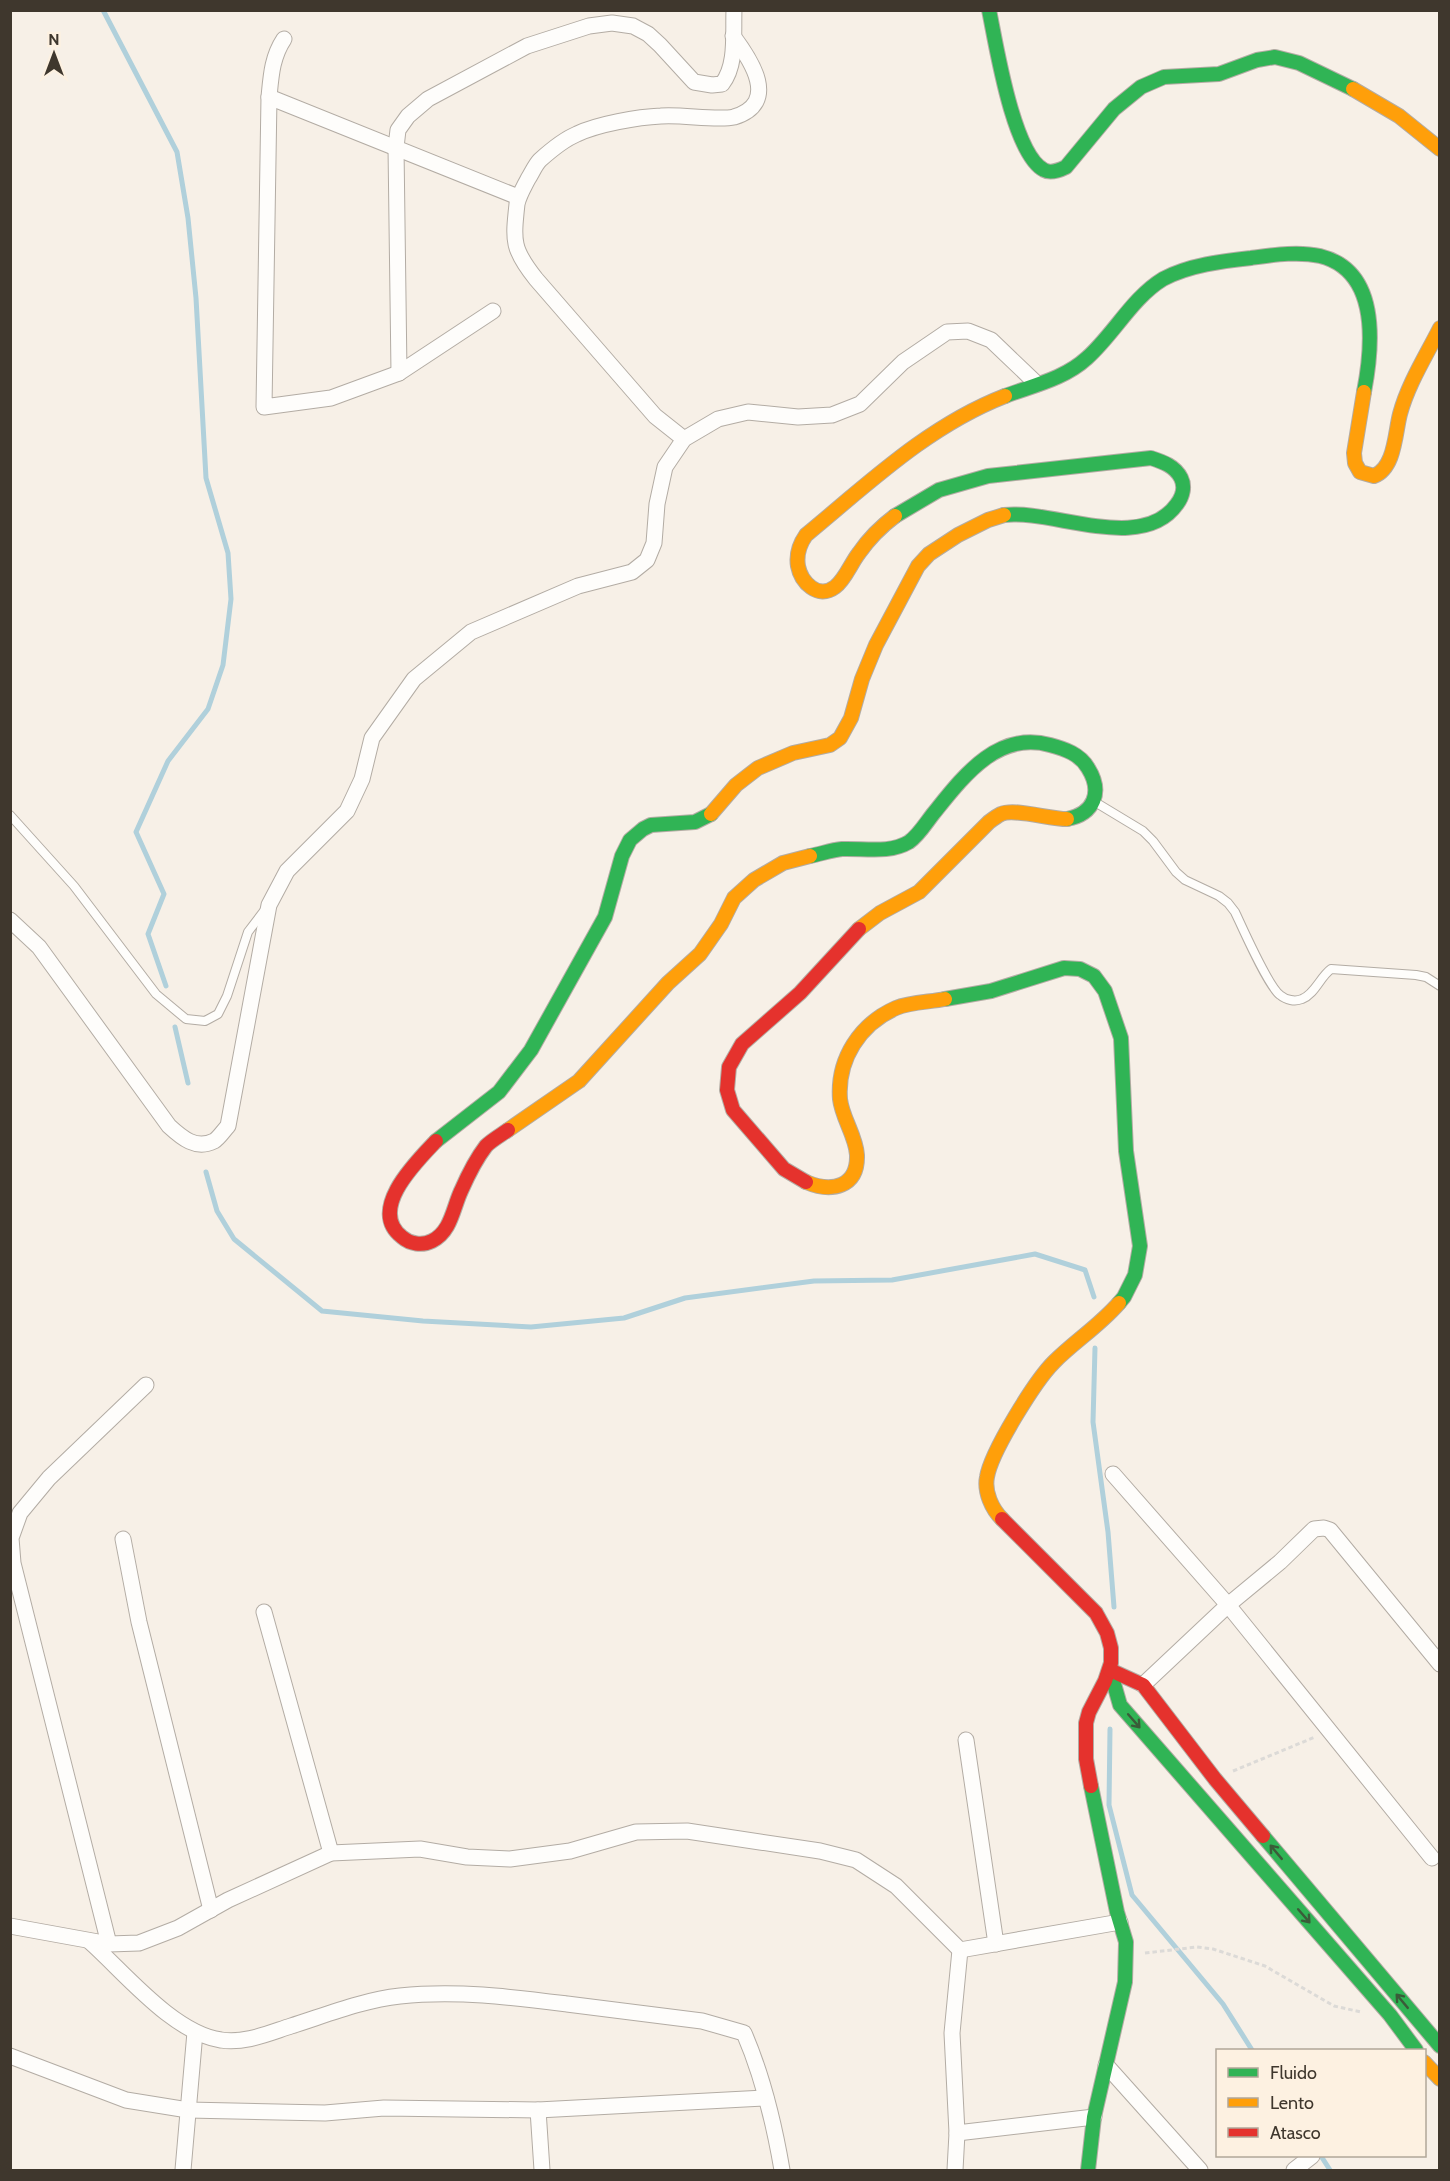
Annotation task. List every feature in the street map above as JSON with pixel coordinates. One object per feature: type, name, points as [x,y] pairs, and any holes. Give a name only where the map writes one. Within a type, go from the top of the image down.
[{"type":"street","points":[[399,373],[396,147],[398,130],[408,116],[428,99],[527,46],[589,26],[612,23],[633,26],[641,30],[660,45],[694,82],[722,84],[732,64],[734,10]]},
{"type":"street","points":[[989,10],[1019,136],[1031,160],[1046,171],[1056,171],[1065,167],[1098,125],[1130,95],[1149,83],[1169,75],[1191,73],[1210,75],[1230,71],[1261,58],[1279,57],[1298,62],[1368,95],[1424,133],[1440,149]]},
{"type":"street","points":[[684,439],[656,416],[522,262],[513,237],[518,197],[538,161],[576,134],[620,122],[662,116],[732,117],[745,112],[755,104],[759,93],[757,75],[750,59],[733,36]]},
{"type":"street","points":[[284,39],[274,60],[269,97],[264,406],[331,398],[399,373],[493,311]]},
{"type":"street","points":[[269,97],[518,197]]},
{"type":"street","points":[[1415,2049],[1390,2014],[1120,1705],[1110,1670],[1110,1647],[1103,1623],[999,1516],[989,1500],[986,1479],[992,1458],[1019,1411],[1053,1363],[1104,1320],[1124,1297],[1138,1264],[1140,1246],[1126,1151],[1121,1038],[1105,991],[1094,976],[1080,969],[1064,968],[991,991],[898,1007],[874,1020],[856,1038],[845,1062],[840,1083],[840,1101],[857,1152],[856,1170],[851,1179],[841,1186],[815,1186],[784,1169],[733,1110],[727,1090],[729,1067],[742,1044],[800,993],[860,928],[880,913],[920,892],[989,822],[1000,814],[1012,812],[1052,819],[1069,819],[1086,813],[1094,801],[1095,786],[1089,767],[1069,750],[1040,742],[1010,744],[985,757],[954,788],[912,840],[901,846],[884,849],[839,849],[783,863],[754,879],[734,898],[721,924],[700,954],[668,983],[579,1081],[488,1144],[477,1158],[457,1200],[450,1225],[440,1236],[428,1244],[414,1244],[403,1240],[393,1229],[389,1215],[391,1200],[413,1165],[447,1131],[494,1097],[513,1077],[541,1033],[602,923],[627,846],[635,834],[648,826],[692,823],[706,819],[734,787],[764,765],[794,753],[832,744],[841,737],[849,723],[861,681],[874,650],[920,561],[936,547],[996,517],[1014,514],[1101,527],[1143,525],[1170,513],[1180,500],[1183,490],[1182,479],[1177,468],[1166,461],[1151,458],[988,476],[939,490],[893,517],[860,551],[837,586],[830,591],[819,592],[808,586],[800,572],[797,559],[799,546],[806,535],[932,434],[963,415],[1074,369],[1093,352],[1139,299],[1164,279],[1186,269],[1222,262],[1297,255],[1317,256],[1336,263],[1353,274],[1363,295],[1369,322],[1370,345],[1355,463],[1359,472],[1374,477],[1388,464],[1402,408],[1440,328]]},
{"type":"street","points":[[10,920],[39,947],[170,1126],[184,1140],[199,1143],[215,1140],[228,1126],[269,905],[287,871],[347,811],[362,779],[372,738],[414,679],[471,632],[578,586],[632,572],[647,560],[654,543],[657,504],[665,467],[684,439],[718,419],[748,412],[798,417],[832,415],[860,404],[903,362],[947,332],[968,331],[992,340],[1037,384]]},
{"type":"street","points":[[109,1944],[13,1563],[11,1538],[20,1513],[49,1478],[146,1385]]},
{"type":"street","points":[[1113,1474],[1228,1605],[1432,1858]]},
{"type":"street","points":[[1143,1685],[1228,1605],[1314,1530],[1324,1528],[1330,1530],[1440,1664]]},
{"type":"street","points":[[123,1539],[140,1623],[211,1910]]},
{"type":"street","points":[[264,1612],[331,1853]]},
{"type":"street","points":[[1110,1670],[1143,1685],[1215,1779],[1440,2046],[1426,2060]]},
{"type":"street","points":[[1088,2170],[1094,2117],[1125,1982],[1126,1942],[1086,1759],[1085,1735],[1089,1712],[1110,1670]]},
{"type":"street","points":[[966,1740],[996,1944]]},
{"type":"street","points":[[10,1926],[109,1944],[139,1942],[178,1928],[288,1871],[331,1853],[420,1849],[467,1857],[510,1859],[570,1851],[636,1832],[687,1831],[820,1851],[856,1860],[896,1886],[960,1950]]},
{"type":"street","points":[[960,1950],[1120,1922]]},
{"type":"street","points":[[89,1941],[118,1966],[138,1991],[195,2032],[221,2041],[252,2039],[358,2004],[398,1996],[445,1993],[500,1996],[702,2020],[744,2033],[754,2058],[775,2129],[782,2170]]},
{"type":"street","points":[[955,2170],[957,2133],[952,2033],[960,1950]]},
{"type":"street","points":[[183,2170],[195,2032]]},
{"type":"street","points":[[10,2056],[126,2100],[188,2110],[325,2113],[384,2108],[538,2110],[766,2098]]},
{"type":"street","points":[[1426,2062],[1440,2079]]},
{"type":"street","points":[[1106,2065],[1200,2170]]},
{"type":"street","points":[[538,2110],[542,2170]]},
{"type":"street","points":[[957,2133],[1094,2117]]},
{"type":"street","points":[[1294,2170],[1310,2157]]},
{"type":"lane","points":[[1094,801],[1143,831],[1176,872],[1228,903],[1235,912],[1270,981],[1278,994],[1286,999],[1304,998],[1331,969],[1416,975],[1426,977],[1440,987]]},
{"type":"lane","points":[[10,814],[74,886],[156,994],[186,1019],[205,1021],[218,1014],[227,996],[248,932],[269,905]]},
{"type":"path","points":[[1215,1779],[1330,1731]]},
{"type":"path","points":[[1126,1958],[1152,1951],[1197,1947],[1213,1949],[1265,1966],[1334,2006],[1363,2013],[1390,2014]]},
{"type":"waterway","points":[[103,10],[177,152],[188,218],[196,298],[206,478],[228,553],[231,599],[223,665],[208,709],[168,761],[136,832],[164,894],[148,934],[166,986]]},
{"type":"waterway","points":[[175,1027],[188,1083]]},
{"type":"waterway","points":[[206,1172],[217,1211],[234,1239],[322,1311],[423,1321],[531,1327],[624,1318],[685,1298],[814,1281],[892,1280],[1035,1254],[1085,1270],[1094,1297]]},
{"type":"waterway","points":[[1095,1348],[1093,1422],[1108,1532],[1114,1607]]},
{"type":"waterway","points":[[1110,1729],[1109,1805],[1132,1895],[1223,2004],[1251,2049]]},
{"type":"waterway","points":[[1322,2157],[1330,2170]]},
{"type":"traffic: fast","points":[[989,10],[1001,71],[1023,143],[1033,160],[1044,170],[1050,172],[1066,167],[1114,109],[1141,87],[1164,77],[1219,74],[1257,60],[1275,57],[1299,63],[1353,89]]},
{"type":"traffic: fast","points":[[1005,396],[1048,381],[1078,365],[1097,348],[1142,296],[1173,274],[1206,264],[1294,254],[1320,256],[1339,264],[1353,277],[1363,293],[1370,332],[1364,392]]},
{"type":"traffic: fast","points":[[895,516],[939,490],[988,476],[1151,458],[1172,467],[1183,484],[1182,494],[1177,504],[1162,519],[1142,526],[1120,528],[1024,515],[1004,515]]},
{"type":"traffic: fast","points":[[810,856],[842,849],[893,848],[909,842],[969,772],[982,760],[1013,744],[1031,742],[1050,745],[1072,753],[1085,763],[1095,785],[1093,801],[1084,812],[1067,819]]},
{"type":"traffic: fast","points":[[436,1141],[499,1092],[531,1050],[605,917],[622,856],[630,840],[651,825],[695,822],[711,814]]},
{"type":"traffic: fast","points":[[945,999],[991,991],[1064,968],[1080,969],[1094,976],[1105,991],[1121,1038],[1126,1151],[1140,1246],[1135,1275],[1119,1303]]},
{"type":"traffic: fast","points":[[1110,1670],[1120,1705],[1390,2015],[1415,2049]]},
{"type":"traffic: fast","points":[[1088,2170],[1094,2117],[1125,1982],[1126,1942],[1117,1912],[1091,1786]]},
{"type":"traffic: fast","points":[[1263,1836],[1440,2046]]},
{"type":"traffic: slow","points":[[1353,89],[1399,116],[1440,149]]},
{"type":"traffic: slow","points":[[1364,392],[1354,453],[1355,463],[1360,472],[1374,476],[1381,472],[1390,458],[1400,414],[1408,392],[1440,328]]},
{"type":"traffic: slow","points":[[895,516],[867,543],[835,587],[829,590],[817,590],[803,578],[797,558],[806,535],[876,476],[925,439],[977,408],[1005,396]]},
{"type":"traffic: slow","points":[[711,814],[736,785],[758,768],[793,753],[830,745],[840,738],[851,718],[862,679],[876,645],[918,566],[929,554],[958,535],[1004,515]]},
{"type":"traffic: slow","points":[[859,929],[880,913],[919,892],[989,822],[1001,814],[1014,812],[1067,819]]},
{"type":"traffic: slow","points":[[508,1130],[579,1081],[668,983],[700,954],[721,924],[734,898],[754,880],[783,863],[810,856]]},
{"type":"traffic: slow","points":[[806,1182],[825,1187],[842,1185],[848,1181],[856,1166],[856,1148],[840,1099],[842,1070],[853,1044],[872,1023],[896,1008],[945,999]]},
{"type":"traffic: slow","points":[[1002,1519],[990,1500],[986,1483],[996,1451],[1046,1371],[1119,1303]]},
{"type":"traffic: slow","points":[[1426,2064],[1440,2079]]},
{"type":"traffic: jam","points":[[806,1182],[784,1169],[733,1110],[727,1090],[729,1067],[742,1044],[800,993],[859,929]]},
{"type":"traffic: jam","points":[[436,1141],[407,1173],[392,1200],[390,1214],[393,1226],[402,1237],[416,1243],[432,1241],[443,1232],[451,1219],[466,1179],[479,1156],[488,1144],[508,1130]]},
{"type":"traffic: jam","points":[[1002,1519],[1096,1613],[1107,1633],[1111,1648],[1111,1663],[1086,1723],[1086,1759],[1091,1786]]},
{"type":"traffic: jam","points":[[1110,1670],[1143,1685],[1215,1779],[1263,1836]]}]
